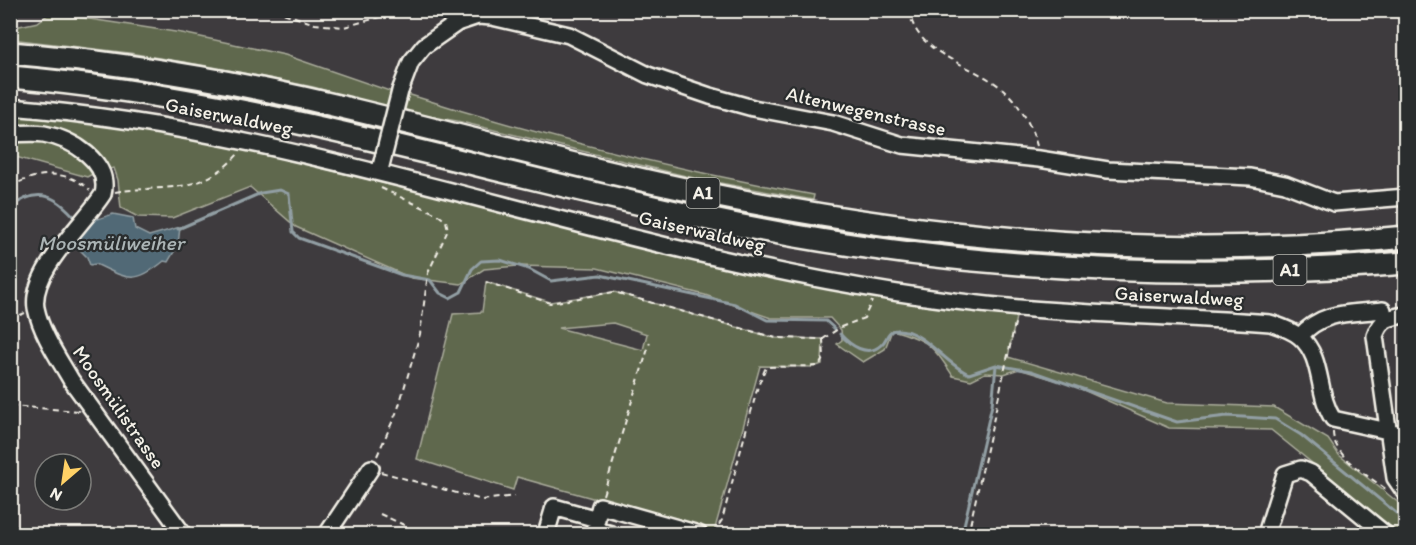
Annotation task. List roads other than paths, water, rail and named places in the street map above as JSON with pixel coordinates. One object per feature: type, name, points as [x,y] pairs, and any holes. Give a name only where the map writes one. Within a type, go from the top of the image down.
[{"type":"highway","name":"A1","points":[[10,53],[195,77],[364,112],[712,195],[907,227],[1051,240],[1168,245],[1280,245],[1406,237]]},
{"type":"highway","name":"A1","points":[[10,77],[153,94],[266,115],[704,219],[886,250],[1000,263],[1175,271],[1263,271],[1406,263]]},
{"type":"street","name":"Altenwegenstrasse","points":[[379,170],[400,91],[411,62],[424,46],[458,23],[478,16],[492,17],[569,35],[648,75],[753,108],[833,123],[902,145],[1039,159],[1120,171],[1250,177],[1285,184],[1334,203],[1406,197]]},
{"type":"street","name":"Gaiserwaldweg","points":[[10,107],[124,119],[246,140],[379,170],[714,257],[878,288],[1018,308],[1270,322],[1300,336]]},
{"type":"street","name":"Moosmülistrasse","points":[[10,134],[43,134],[65,140],[79,148],[96,163],[104,174],[106,183],[99,201],[42,276],[36,308],[56,355],[183,534]]},
{"type":"street","points":[[1383,310],[1326,316],[1312,323],[1300,336],[1315,356],[1325,407],[1333,419],[1406,435]]},
{"type":"street","points":[[1406,315],[1387,318],[1378,326],[1375,336],[1395,478],[1406,494]]},
{"type":"street","points":[[327,534],[371,468]]},
{"type":"street","points":[[1266,534],[1285,474],[1301,469],[1311,473],[1372,528],[1385,534]]},
{"type":"street","points":[[546,534],[554,507],[598,513],[646,527],[698,534]]},
{"type":"street","points":[[598,513],[596,525],[600,531],[611,534]]},
{"type":"water","name":"Moosmüliweiher","points":[[113,214],[133,218],[135,229],[149,236],[180,227],[178,245],[168,262],[164,261],[146,274],[131,277],[123,276],[96,264],[90,265],[87,257],[73,243],[94,216],[98,219]]},
{"type":"waterway","points":[[178,229],[261,193],[280,190],[289,194],[293,232],[299,238],[402,275],[430,280],[440,293],[450,298],[461,292],[472,269],[481,261],[500,260],[529,269],[551,281],[600,275],[735,304],[767,320],[826,321],[835,329]]},
{"type":"waterway","points":[[10,208],[29,197],[47,196],[62,205],[77,220]]},
{"type":"waterway","points":[[840,334],[854,346],[870,350],[881,345],[893,330],[907,331],[925,341],[969,374],[996,365],[1031,371],[1177,422],[1227,416],[1275,419],[1301,435],[1406,521]]},
{"type":"waterway","points":[[962,534],[992,405],[996,366]]}]
